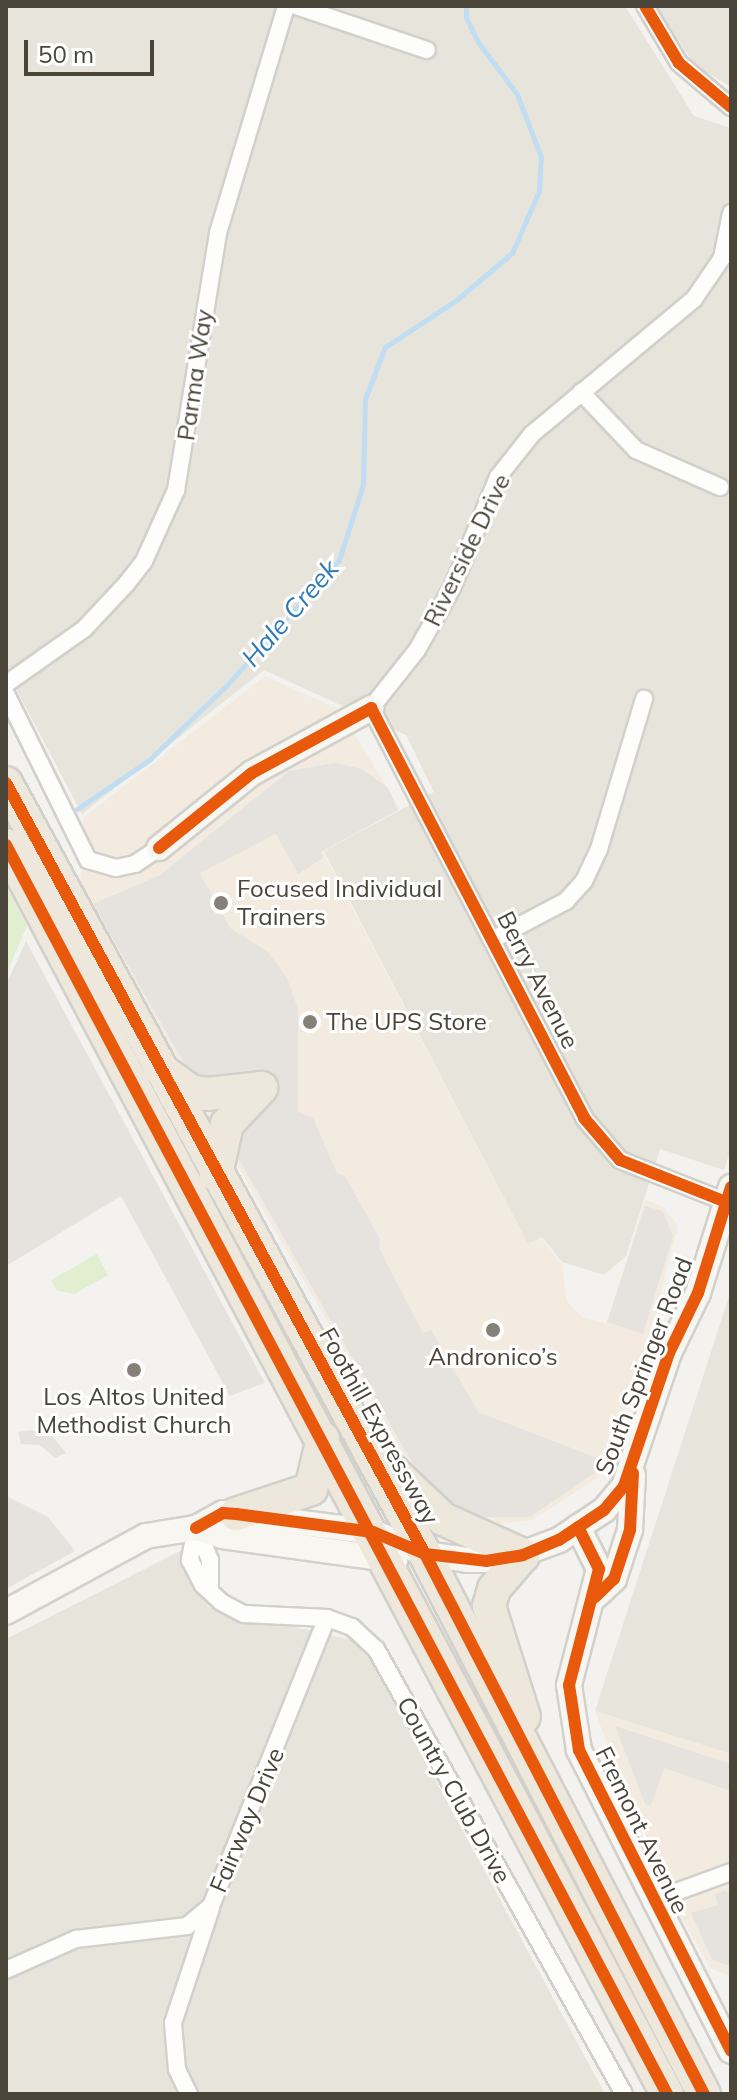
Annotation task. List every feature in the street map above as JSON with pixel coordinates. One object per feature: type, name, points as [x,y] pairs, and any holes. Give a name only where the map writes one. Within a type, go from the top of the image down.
[{"type":"highway","name":"Foothill Expressway","points":[[6,783],[216,1175],[425,1554],[704,2094]]},
{"type":"highway","points":[[6,845],[373,1532],[667,2094]]},
{"type":"highway","points":[[158,1068],[190,1091],[207,1094],[261,1088],[227,1124],[216,1175]]},
{"type":"highway","points":[[236,1514],[311,1489],[323,1438]]},
{"type":"highway","points":[[365,1443],[432,1511],[463,1531],[523,1555],[494,1589],[489,1606],[522,1703],[531,1760]]},
{"type":"street","name":"Parma Way","points":[[6,684],[84,629],[127,583],[144,561],[176,490],[218,233],[286,6]]},
{"type":"street","points":[[296,6],[427,50]]},
{"type":"street","points":[[645,6],[679,63],[731,107]]},
{"type":"street","name":"Riverside Drive","points":[[159,848],[252,773],[371,708],[417,650],[452,588],[498,477],[532,434],[694,299],[714,276],[731,213]]},
{"type":"street","points":[[581,392],[636,450],[720,487]]},
{"type":"street","points":[[6,694],[88,860],[116,868],[135,864],[159,848]]},
{"type":"street","points":[[492,940],[566,901],[584,881],[599,849],[644,699]]},
{"type":"street","name":"Berry Avenue","points":[[371,708],[584,1118],[620,1160],[729,1198]]},
{"type":"street","name":"South Springer Road","points":[[425,1554],[486,1561],[523,1555],[578,1527],[615,1499],[633,1466],[669,1353],[709,1260],[729,1198]]},
{"type":"street","points":[[709,1260],[728,1253],[731,1242]]},
{"type":"street","points":[[594,1598],[614,1579],[630,1530],[633,1466]]},
{"type":"street","points":[[196,1528],[223,1513],[236,1514],[373,1532],[425,1554]]},
{"type":"street","name":"Fremont Avenue","points":[[578,1527],[599,1569],[594,1598],[571,1674],[570,1714],[585,1770],[731,2051]]},
{"type":"street","points":[[6,1612],[146,1536],[196,1528],[388,1561],[425,1554]]},
{"type":"street","name":"Country Club Drive","points":[[196,1528],[210,1560],[210,1587],[221,1602],[244,1614],[327,1618],[352,1627],[376,1649],[624,2094]]},
{"type":"street","name":"Fairway Drive","points":[[6,1970],[76,1939],[187,1926],[211,1906],[327,1618]]},
{"type":"street","points":[[651,1901],[731,1872]]},
{"type":"street","points":[[189,2094],[177,2069],[173,2023],[211,1906]]},
{"type":"shaded area","points":[[6,6],[625,6],[694,116],[731,128],[731,1148],[724,1170],[660,1149],[626,1256],[604,1275],[562,1262],[542,1237],[528,1244],[324,851],[434,792],[406,735],[264,670],[82,814],[6,670]]},
{"type":"shaded area","points":[[655,6],[731,6],[731,87],[695,65]]},
{"type":"shaded area","points":[[265,676],[340,710],[400,809],[323,852],[528,1244],[541,1238],[562,1265],[567,1301],[581,1316],[607,1324],[645,1200],[662,1206],[678,1225],[648,1341],[602,1475],[532,1520],[499,1524],[455,1520],[422,1486],[80,892],[84,817]]},
{"type":"shaded area","points":[[335,763],[362,769],[388,788],[398,810],[321,852],[323,858],[298,874],[276,834],[200,873],[230,928],[268,952],[287,978],[298,1009],[298,1111],[313,1118],[337,1173],[345,1176],[380,1239],[379,1248],[423,1333],[431,1330],[478,1412],[602,1460],[595,1473],[530,1517],[460,1517],[422,1480],[93,904],[160,875],[289,771]]},
{"type":"shaded area","points":[[26,941],[265,1383],[230,1396],[121,1196],[6,1266],[6,985]]},
{"type":"shaded area","points":[[645,1206],[663,1211],[673,1236],[643,1334],[607,1322]]},
{"type":"shaded area","points":[[731,1290],[731,1754],[595,1711]]},
{"type":"shaded area","points":[[31,1430],[53,1437],[66,1453],[55,1458],[40,1445],[21,1444],[18,1432]]},
{"type":"shaded area","points":[[6,1496],[48,1517],[75,1551],[6,1589]]},
{"type":"shaded area","points":[[184,1549],[208,1607],[352,1640],[371,1661],[605,2094],[6,2094],[6,1639]]},
{"type":"shaded area","points":[[595,1711],[731,1754],[731,1976],[711,1969],[653,1867]]},
{"type":"shaded area","points":[[615,1726],[731,1764],[731,1791],[664,1768],[651,1806],[645,1804]]},
{"type":"shaded area","points":[[726,1890],[731,1898],[731,1966],[712,1960],[691,1913],[718,1905],[715,1894]]},
{"type":"green space","points":[[6,886],[27,926],[6,975]]},
{"type":"green space","points":[[97,1254],[108,1275],[74,1294],[56,1290],[51,1280]]},
{"type":"waterway","name":"Hale Creek","points":[[77,809],[149,760],[226,686],[339,560],[363,485],[365,399],[385,347],[455,301],[512,253],[539,191],[541,157],[517,94],[478,42],[466,17],[466,6]]},
{"type":"cycle path","points":[[645,6],[679,63],[731,107]]},
{"type":"cycle path","points":[[159,848],[252,773],[371,708],[584,1118],[620,1160],[726,1202]]},
{"type":"cycle path","points":[[6,783],[425,1554],[704,2094]]},
{"type":"cycle path","points":[[6,845],[667,2094]]},
{"type":"cycle path","points":[[196,1528],[223,1513],[236,1514],[373,1532],[425,1554],[486,1561],[523,1555],[559,1540],[604,1510],[624,1486],[669,1353],[698,1293],[731,1187]]},
{"type":"cycle path","points":[[594,1598],[614,1579],[630,1530],[633,1473]]},
{"type":"cycle path","points":[[578,1527],[599,1569],[569,1685],[579,1750],[731,2051]]},
{"type":"place","name":"Focused Individual Trainers","points":[[221,903]]},
{"type":"place","name":"The UPS Store","points":[[310,1022]]},
{"type":"place","name":"Andronico’s","points":[[493,1330]]},
{"type":"place","name":"Los Altos United Methodist Church","points":[[134,1370]]}]
